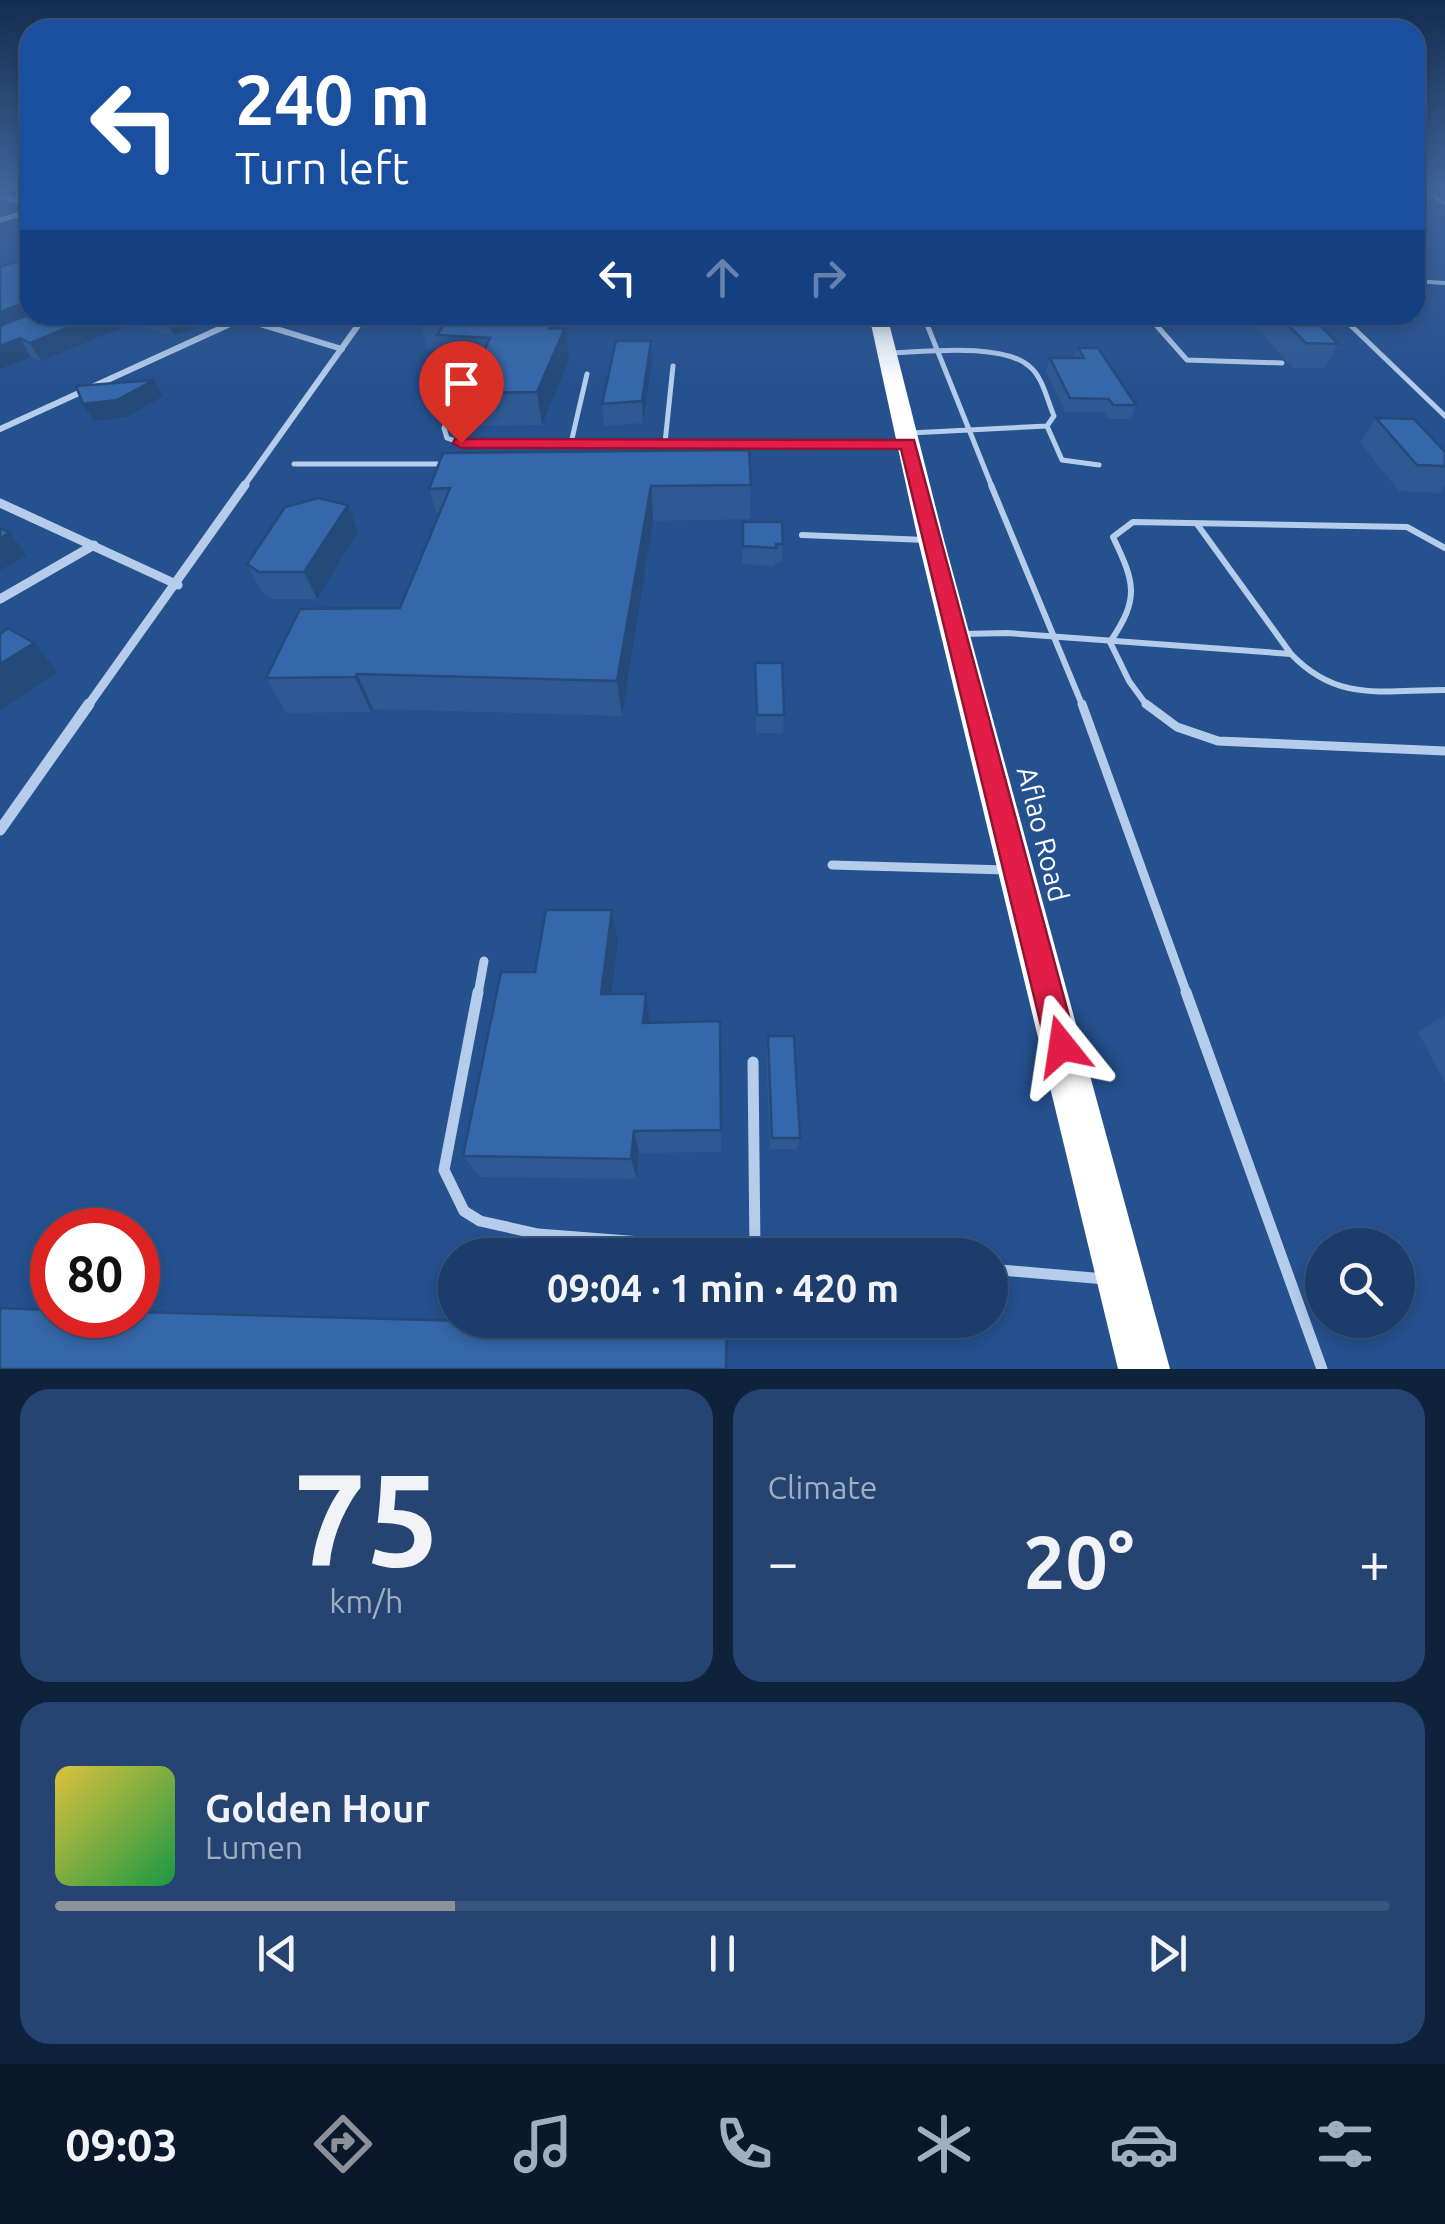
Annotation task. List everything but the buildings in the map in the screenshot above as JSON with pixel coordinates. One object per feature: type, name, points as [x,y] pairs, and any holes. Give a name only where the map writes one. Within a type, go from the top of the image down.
[{"type":"highway","name":"Aflao Road","points":[[880,325],[931,540],[1144,1369]]},
{"type":"street","points":[[0,429],[229,325]]},
{"type":"street","points":[[262,325],[342,349]]},
{"type":"street","points":[[0,830],[178,585],[359,325]]},
{"type":"street","points":[[0,504],[178,585]]},
{"type":"street","points":[[0,599],[94,545]]},
{"type":"lane","points":[[927,325],[1051,636],[1082,703],[1322,1369]]},
{"type":"lane","points":[[1155,325],[1187,360],[1282,363]]},
{"type":"lane","points":[[1350,325],[1445,416]]},
{"type":"lane","points":[[887,353],[995,354],[1032,366],[1054,416],[1047,426]]},
{"type":"lane","points":[[665,443],[673,366]]},
{"type":"lane","points":[[571,443],[587,374]]},
{"type":"lane","points":[[465,378],[444,428],[446,438],[461,443],[739,444],[907,438],[1047,426]]},
{"type":"lane","points":[[1047,426],[1062,460],[1099,465]]},
{"type":"lane","points":[[739,444],[740,458]]},
{"type":"lane","points":[[294,464],[448,464]]},
{"type":"lane","points":[[1110,642],[1132,613],[1134,594],[1128,568],[1112,537],[1132,522],[1407,527],[1445,548]]},
{"type":"lane","points":[[1198,524],[1310,676],[1344,690],[1445,690]]},
{"type":"lane","points":[[802,536],[931,540]]},
{"type":"lane","points":[[956,634],[1051,636],[1291,654]]},
{"type":"lane","points":[[1110,642],[1130,690],[1158,715],[1189,733],[1218,740],[1445,751]]},
{"type":"lane","points":[[832,865],[1015,870]]},
{"type":"lane","points":[[484,962],[444,1170],[464,1211],[480,1221],[538,1234],[589,1238]]},
{"type":"lane","points":[[753,1062],[755,1238]]},
{"type":"lane","points":[[1008,1271],[1122,1280]]},
{"type":"route","points":[[461,443],[908,444],[1062,1046]]}]
